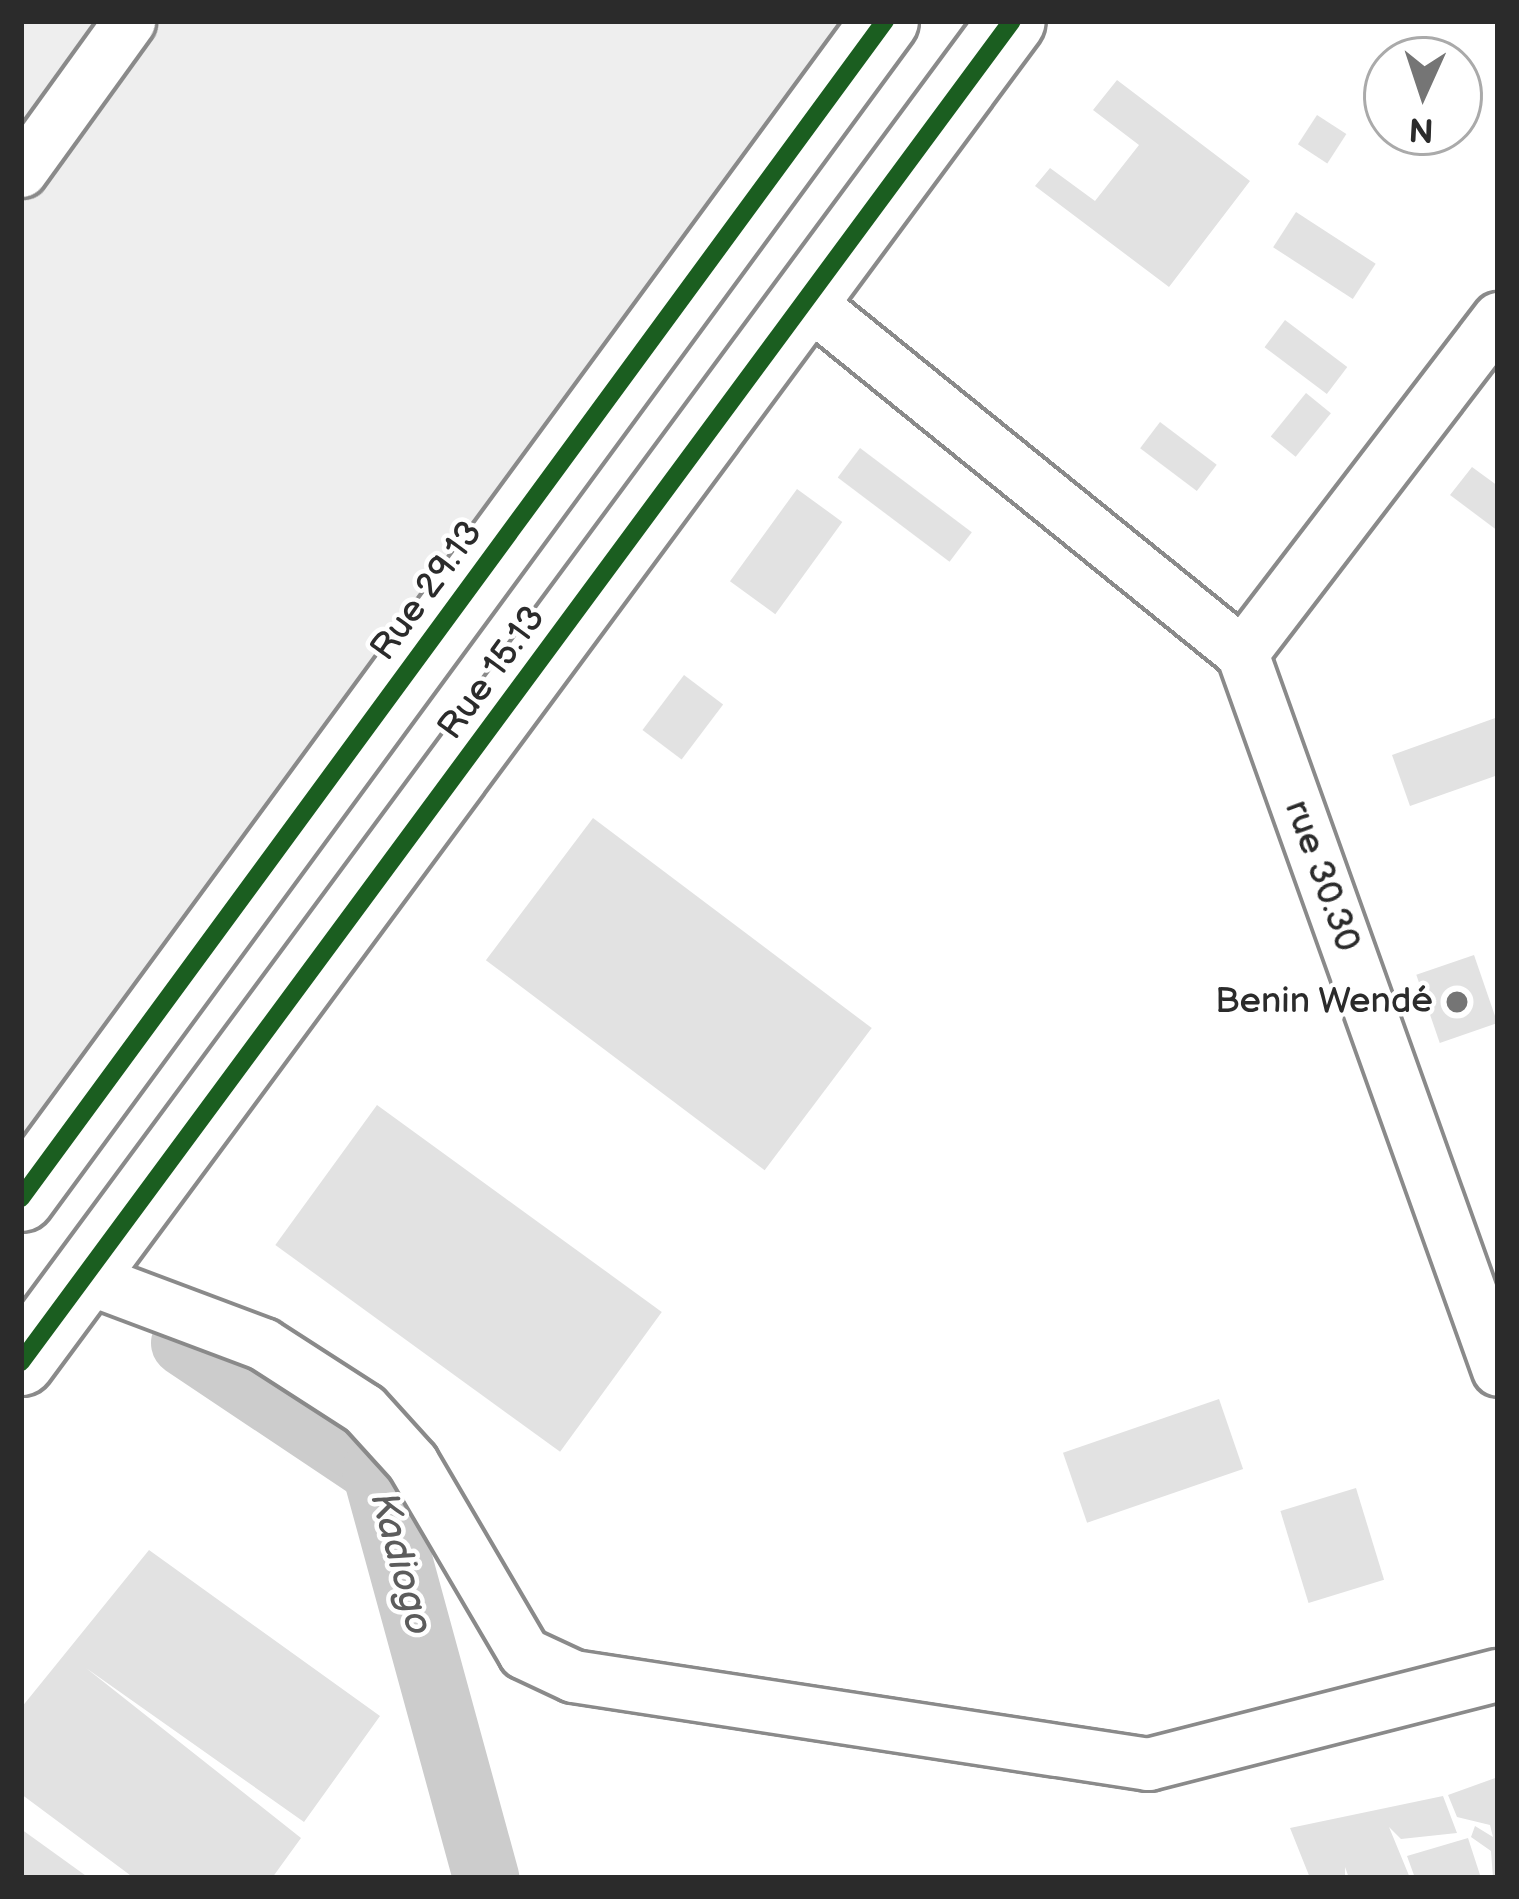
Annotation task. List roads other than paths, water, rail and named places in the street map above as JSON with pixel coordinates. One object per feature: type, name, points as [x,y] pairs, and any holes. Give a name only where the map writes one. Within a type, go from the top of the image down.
[{"type":"main road","name":"Rue 29.13","points":[[21,1198],[885,21]]},
{"type":"main road","name":"Rue 15.13","points":[[21,1361],[1012,21]]},
{"type":"street","points":[[21,171],[129,21]]},
{"type":"street","points":[[807,302],[1242,653],[1498,318]]},
{"type":"street","name":"rue 30.30","points":[[1242,653],[1498,1370]]},
{"type":"street","points":[[85,1276],[263,1344],[364,1409],[412,1462],[524,1653],[573,1676],[1148,1765],[1498,1675]]},
{"type":"waterway","name":"Kadiogo","points":[[184,1343],[375,1471],[486,1878]]},
{"type":"place","name":"Benin Wendé","points":[[1457,1002]]}]
